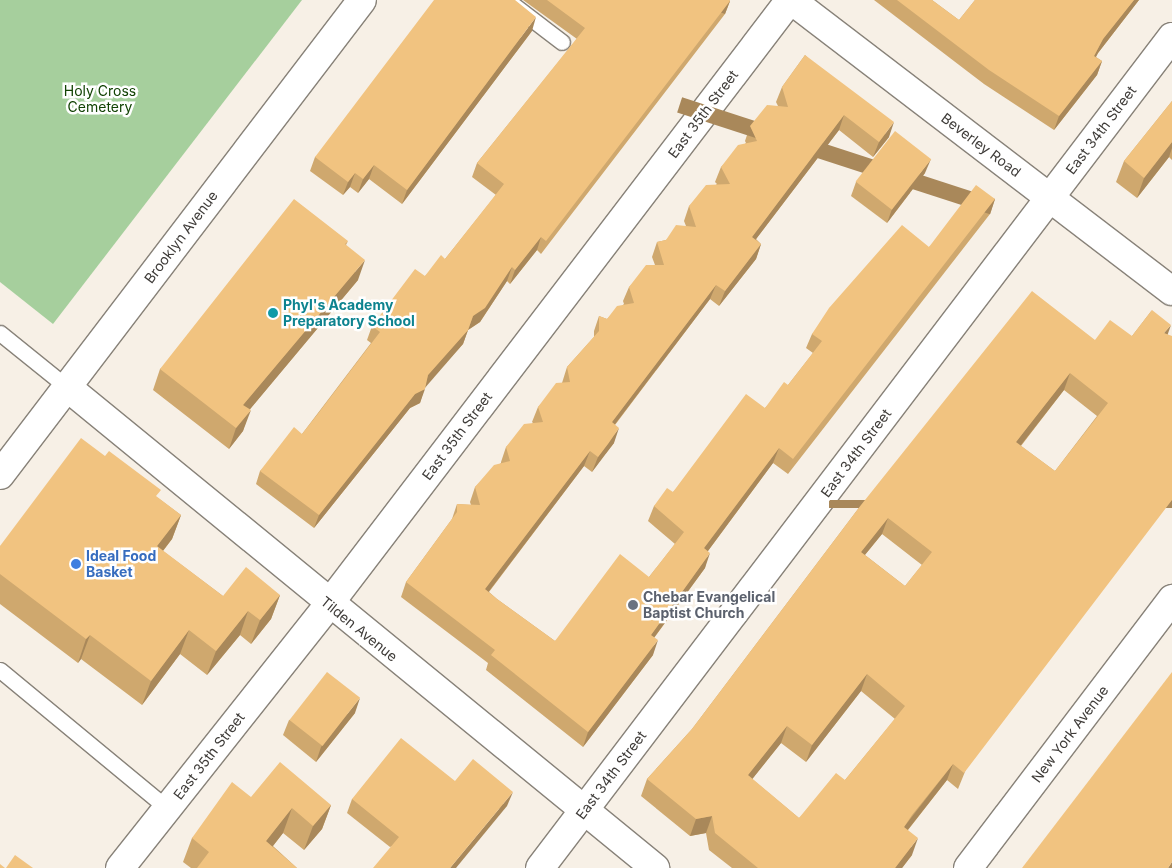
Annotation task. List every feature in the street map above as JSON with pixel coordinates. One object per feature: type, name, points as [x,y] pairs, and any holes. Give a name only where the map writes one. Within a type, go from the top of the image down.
[{"type":"street","name":"Brooklyn Avenue","points":[[0,475],[362,0]]},
{"type":"street","name":"Beverley Road","points":[[790,0],[1172,291]]},
{"type":"street","name":"East 35th Street","points":[[120,868],[329,604],[790,0]]},
{"type":"street","name":"East 34th Street","points":[[540,868],[1172,37]]},
{"type":"street","name":"Tilden Avenue","points":[[67,388],[654,868]]},
{"type":"street","name":"New York Avenue","points":[[968,868],[1172,599]]},
{"type":"lane","points":[[507,0],[562,42]]},
{"type":"lane","points":[[0,333],[67,388]]},
{"type":"lane","points":[[0,670],[167,808]]},
{"type":"green space","name":"Holy Cross Cemetery","points":[[0,0],[302,0],[53,324],[0,282]]},
{"type":"building","points":[[434,0],[515,0],[536,17],[407,190],[374,165],[363,179],[355,173],[348,182],[315,157]]},
{"type":"building","points":[[547,0],[730,1],[546,241],[541,237],[515,270],[512,267],[485,308],[473,316],[468,330],[428,375],[425,389],[415,394],[319,515],[260,471],[294,427],[302,434],[317,415],[380,332],[372,326],[415,269],[425,276],[441,255],[445,259],[504,184],[477,163],[585,28]]},
{"type":"building","points":[[897,0],[932,0],[959,20],[975,0],[1134,0],[1103,39],[1094,56],[1102,61],[1059,116],[989,70]]},
{"type":"building","points":[[805,55],[894,122],[879,142],[844,115],[752,237],[761,244],[725,291],[716,285],[612,422],[619,428],[608,444],[598,457],[590,451],[485,589],[497,599],[555,641],[620,554],[649,577],[684,532],[654,506],[667,488],[673,492],[746,394],[765,408],[784,382],[788,385],[822,341],[812,334],[829,308],[902,225],[929,247],[976,185],[995,199],[793,459],[779,448],[704,548],[710,553],[651,635],[658,640],[588,732],[491,655],[495,650],[406,582],[457,512],[457,504],[480,505],[475,487],[494,465],[510,461],[506,447],[524,424],[543,422],[538,407],[556,383],[570,382],[567,367],[599,331],[599,316],[607,319],[617,306],[634,303],[629,287],[646,265],[664,265],[657,242],[666,240],[676,225],[696,227],[689,206],[706,185],[730,184],[721,167],[738,145],[757,141],[750,126],[767,105],[788,107],[782,87]]},
{"type":"building","points":[[1172,101],[1172,142],[1144,178],[1124,161]]},
{"type":"building","points":[[895,131],[931,159],[892,210],[856,181]]},
{"type":"building","name":"Phyl's Academy Preparatory School","points":[[294,199],[348,241],[345,244],[365,260],[243,405],[251,410],[236,428],[160,369]]},
{"type":"building","points":[[1032,291],[1095,340],[1110,320],[1132,336],[1152,310],[1171,325],[1164,333],[1172,336],[1172,500],[964,773],[953,764],[912,815],[904,827],[918,838],[895,868],[758,868],[715,833],[712,816],[696,819],[647,779],[692,729],[861,505]],"holes":[[[1070,373],[1108,403],[1055,471],[1016,442]],[[888,518],[932,552],[905,586],[861,552]],[[867,674],[905,706],[845,780],[836,773],[799,818],[748,775],[787,726],[812,745]]]},
{"type":"building","points":[[81,438],[105,456],[109,451],[161,490],[156,496],[181,515],[157,546],[223,596],[246,567],[280,595],[260,620],[248,611],[216,651],[189,630],[151,681],[90,635],[86,639],[0,574],[0,546]]},
{"type":"building","points":[[327,672],[360,698],[323,746],[289,720]]},
{"type":"building","points":[[1172,672],[1172,862],[1168,868],[1022,868]]},
{"type":"building","points":[[401,738],[455,781],[473,759],[513,792],[450,868],[373,868],[399,837],[352,799]]},
{"type":"building","points":[[280,762],[331,805],[313,826],[292,808],[266,841],[297,868],[197,868],[209,852],[192,838],[232,782],[251,797]]},
{"type":"building","points":[[15,855],[33,868],[6,868]]},
{"type":"place","name":"Phyl's Academy Preparatory School","points":[[273,313]]},
{"type":"place","name":"Ideal Food Basket","points":[[76,564]]},
{"type":"place","name":"Chebar Evangelical Baptist Church","points":[[633,605]]}]
